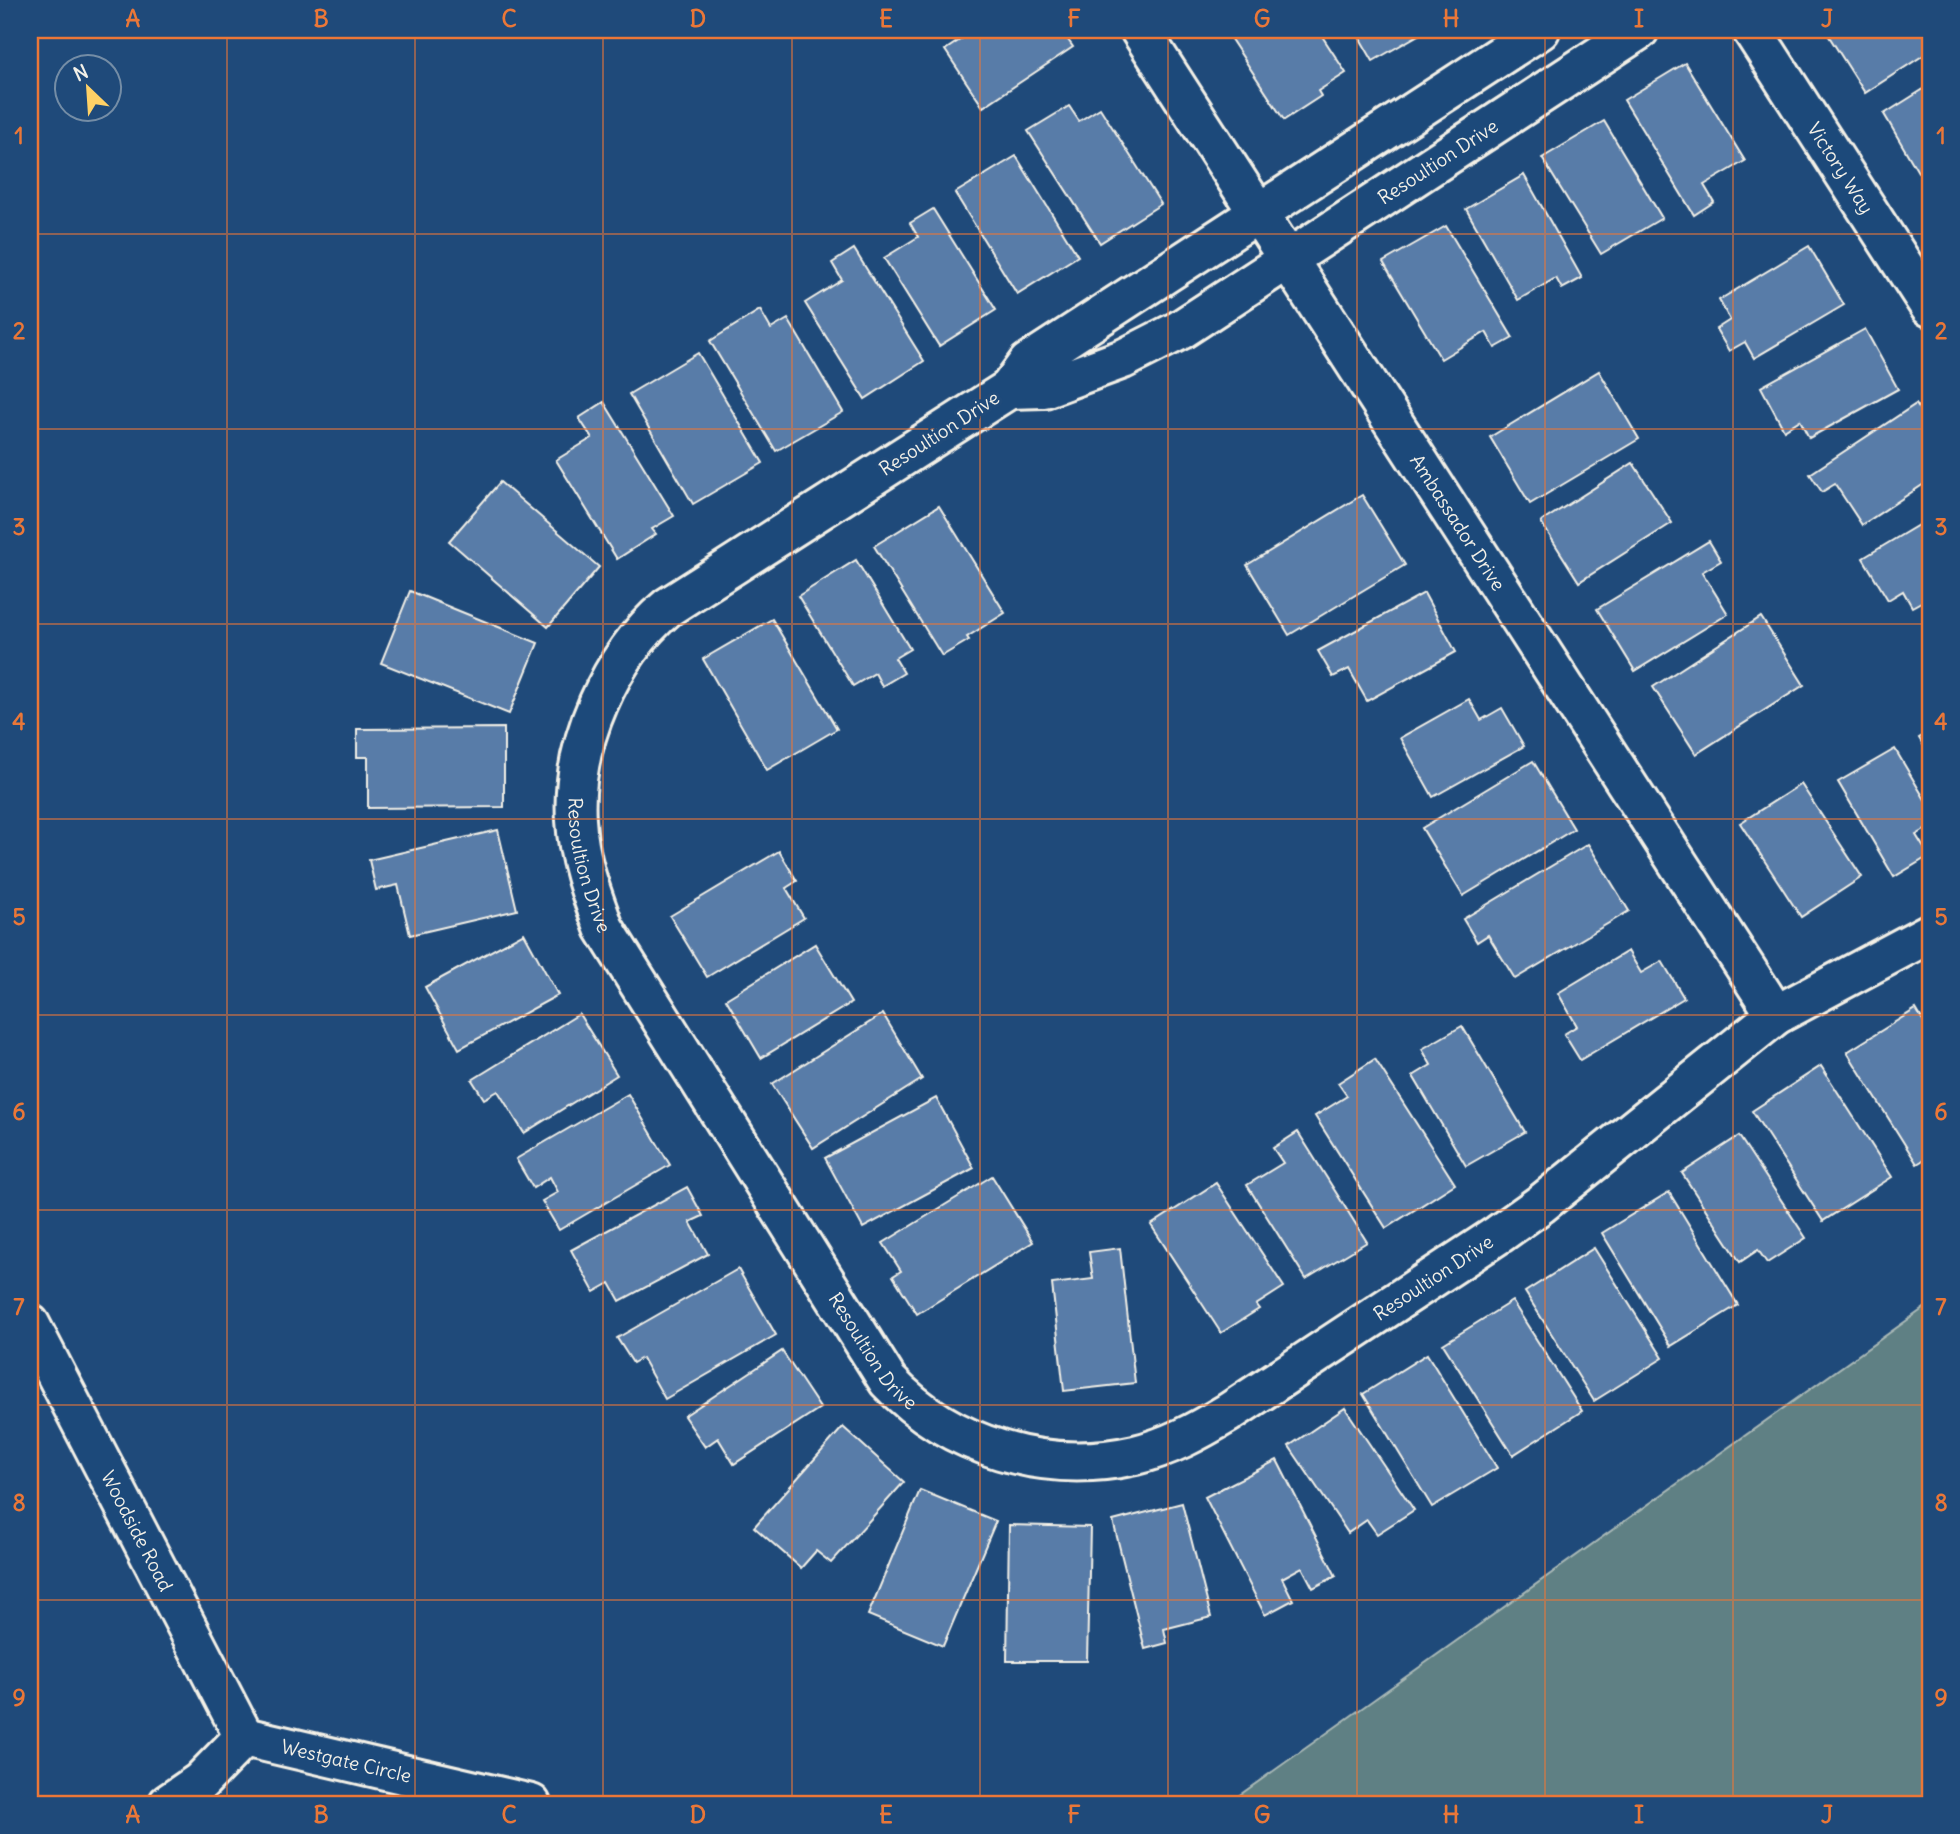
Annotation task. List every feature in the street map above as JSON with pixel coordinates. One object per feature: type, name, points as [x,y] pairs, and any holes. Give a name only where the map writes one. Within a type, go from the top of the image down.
[{"type":"street","name":"Ambassador Drive","points":[[1140,30],[1776,1014]]},
{"type":"street","name":"Resoultion Drive","points":[[1540,30],[1028,363],[1009,388],[668,607],[656,618],[628,653],[600,699],[590,724],[577,775],[579,843],[589,887],[604,928],[888,1381],[924,1414],[979,1443],[1037,1459],[1076,1461],[1134,1455],[1164,1446],[1195,1433],[1239,1406],[1541,1205],[1776,1014],[1930,933]]},
{"type":"street","name":"Resoultion Drive","points":[[1009,388],[1044,388],[1141,351],[1180,330],[1639,30]]},
{"type":"street","name":"Victory Way","points":[[1752,30],[1930,307]]},
{"type":"street","name":"Woodside Road","points":[[30,1324],[244,1737]]},
{"type":"street","points":[[168,1804],[201,1783],[244,1737]]},
{"type":"street","name":"Westgate Circle","points":[[244,1737],[531,1804]]},
{"type":"green space","points":[[1930,1304],[1930,1804],[1227,1804]]},
{"type":"building","points":[[975,30],[1061,30],[1073,47],[983,107],[945,50]]},
{"type":"building","points":[[1225,30],[1318,30],[1346,73],[1318,91],[1321,96],[1284,120]]},
{"type":"building","points":[[1355,30],[1427,30],[1373,61]]},
{"type":"building","points":[[1825,30],[1930,30],[1930,51],[1865,93]]},
{"type":"building","points":[[1685,63],[1745,161],[1704,185],[1714,202],[1694,215],[1624,100]]},
{"type":"building","points":[[1930,85],[1930,165],[1918,172],[1884,114]]},
{"type":"building","points":[[1069,106],[1079,121],[1100,108],[1161,204],[1100,243],[1028,131]]},
{"type":"building","points":[[1604,121],[1662,218],[1601,254],[1542,158]]},
{"type":"building","points":[[1016,156],[1078,256],[1017,294],[955,193]]},
{"type":"building","points":[[1524,175],[1582,278],[1562,289],[1556,278],[1518,300],[1466,209]]},
{"type":"building","points":[[933,209],[996,310],[939,346],[884,258],[918,237],[910,223]]},
{"type":"building","points":[[1446,226],[1513,338],[1495,348],[1486,332],[1441,359],[1383,262]]},
{"type":"building","points":[[1809,246],[1844,305],[1754,358],[1745,342],[1729,351],[1716,329],[1730,320],[1719,300]]},
{"type":"building","points":[[854,249],[924,361],[865,399],[805,303],[842,280],[832,263]]},
{"type":"building","points":[[760,310],[771,329],[788,319],[843,412],[776,451],[710,341]]},
{"type":"building","points":[[1865,329],[1898,389],[1809,438],[1800,420],[1784,430],[1761,387]]},
{"type":"building","points":[[698,353],[763,463],[693,504],[629,394]]},
{"type":"building","points":[[1599,371],[1639,439],[1530,504],[1490,437]]},
{"type":"building","points":[[604,402],[674,516],[652,529],[656,534],[617,559],[556,460],[592,438],[579,418]]},
{"type":"building","points":[[1916,404],[1930,426],[1930,480],[1862,525],[1835,484],[1822,492],[1810,474]]},
{"type":"building","points":[[1633,463],[1672,523],[1579,582],[1541,522]]},
{"type":"building","points":[[500,482],[599,567],[548,627],[449,541]]},
{"type":"building","points":[[1362,495],[1405,565],[1289,635],[1247,565]]},
{"type":"building","points":[[939,506],[1005,613],[942,656],[874,546]]},
{"type":"building","points":[[1930,518],[1930,597],[1912,607],[1903,591],[1888,600],[1863,558]]},
{"type":"building","points":[[1709,541],[1721,561],[1702,572],[1728,614],[1635,671],[1597,609]]},
{"type":"building","points":[[856,560],[910,649],[895,658],[904,673],[882,686],[875,673],[853,686],[798,596]]},
{"type":"building","points":[[410,591],[538,643],[509,714],[381,663]]},
{"type":"building","points":[[1424,593],[1456,652],[1367,701],[1349,669],[1333,677],[1318,651]]},
{"type":"building","points":[[1761,617],[1804,685],[1696,754],[1653,687]]},
{"type":"building","points":[[772,619],[837,729],[767,770],[703,659]]},
{"type":"building","points":[[1469,699],[1481,720],[1502,708],[1524,746],[1433,797],[1400,738]]},
{"type":"building","points":[[504,728],[504,807],[368,808],[368,757],[357,757],[357,729]]},
{"type":"building","points":[[1930,731],[1930,756],[1919,738]]},
{"type":"building","points":[[1895,749],[1930,808],[1930,827],[1916,835],[1929,856],[1894,877],[1838,782]]},
{"type":"building","points":[[1533,761],[1574,829],[1463,896],[1422,828]]},
{"type":"building","points":[[1801,784],[1862,877],[1801,917],[1740,823]]},
{"type":"building","points":[[498,830],[517,910],[410,935],[398,885],[376,890],[369,860]]},
{"type":"building","points":[[1588,844],[1629,911],[1515,979],[1488,935],[1477,942],[1463,919]]},
{"type":"building","points":[[779,851],[797,881],[786,888],[804,918],[707,977],[670,916]]},
{"type":"building","points":[[524,933],[558,995],[459,1049],[425,987]]},
{"type":"building","points":[[815,944],[851,1003],[761,1058],[726,999]]},
{"type":"building","points":[[1628,951],[1641,973],[1662,961],[1684,998],[1580,1060],[1564,1034],[1577,1026],[1558,993]]},
{"type":"building","points":[[1916,1009],[1930,1032],[1930,1156],[1917,1164],[1847,1052]]},
{"type":"building","points":[[579,1014],[617,1075],[524,1133],[498,1091],[484,1099],[472,1080]]},
{"type":"building","points":[[883,1014],[922,1079],[813,1148],[772,1084]]},
{"type":"building","points":[[1462,1026],[1525,1132],[1466,1166],[1413,1076],[1431,1065],[1422,1049]]},
{"type":"building","points":[[1375,1059],[1455,1184],[1386,1228],[1315,1116],[1347,1096],[1338,1083]]},
{"type":"building","points":[[1821,1066],[1892,1177],[1823,1221],[1752,1111]]},
{"type":"building","points":[[628,1094],[670,1165],[559,1230],[542,1201],[558,1192],[550,1177],[533,1188],[516,1159]]},
{"type":"building","points":[[936,1098],[974,1168],[863,1228],[825,1158]]},
{"type":"building","points":[[1298,1132],[1367,1242],[1306,1279],[1247,1185],[1283,1163],[1273,1148]]},
{"type":"building","points":[[1739,1136],[1806,1238],[1767,1263],[1758,1250],[1740,1262],[1682,1173]]},
{"type":"building","points":[[992,1176],[1033,1242],[917,1314],[893,1276],[901,1271],[883,1243]]},
{"type":"building","points":[[1216,1183],[1284,1287],[1256,1305],[1259,1309],[1221,1333],[1151,1225]]},
{"type":"building","points":[[687,1187],[703,1216],[690,1222],[708,1254],[620,1301],[610,1283],[594,1292],[571,1250]]},
{"type":"building","points":[[1669,1192],[1738,1305],[1671,1346],[1602,1233]]},
{"type":"building","points":[[1120,1248],[1135,1383],[1064,1391],[1052,1284],[1093,1279],[1089,1252]]},
{"type":"building","points":[[1594,1248],[1663,1358],[1594,1401],[1525,1292]]},
{"type":"building","points":[[738,1269],[776,1335],[665,1399],[642,1358],[633,1363],[617,1338]]},
{"type":"building","points":[[1512,1301],[1582,1411],[1513,1455],[1443,1344]]},
{"type":"building","points":[[782,1351],[820,1408],[734,1464],[718,1438],[705,1447],[684,1416]]},
{"type":"building","points":[[1427,1354],[1497,1468],[1432,1507],[1363,1394]]},
{"type":"building","points":[[1345,1408],[1414,1510],[1377,1534],[1367,1520],[1348,1533],[1289,1446]]},
{"type":"building","points":[[843,1427],[904,1482],[831,1563],[816,1551],[801,1568],[754,1527]]},
{"type":"building","points":[[1277,1460],[1336,1576],[1313,1588],[1302,1567],[1282,1578],[1293,1600],[1265,1615],[1205,1497]]},
{"type":"building","points":[[920,1490],[996,1521],[943,1646],[868,1615]]},
{"type":"building","points":[[1182,1503],[1211,1617],[1164,1629],[1167,1643],[1145,1649],[1113,1521]]},
{"type":"building","points":[[1009,1525],[1090,1527],[1087,1661],[1007,1661]]}]
